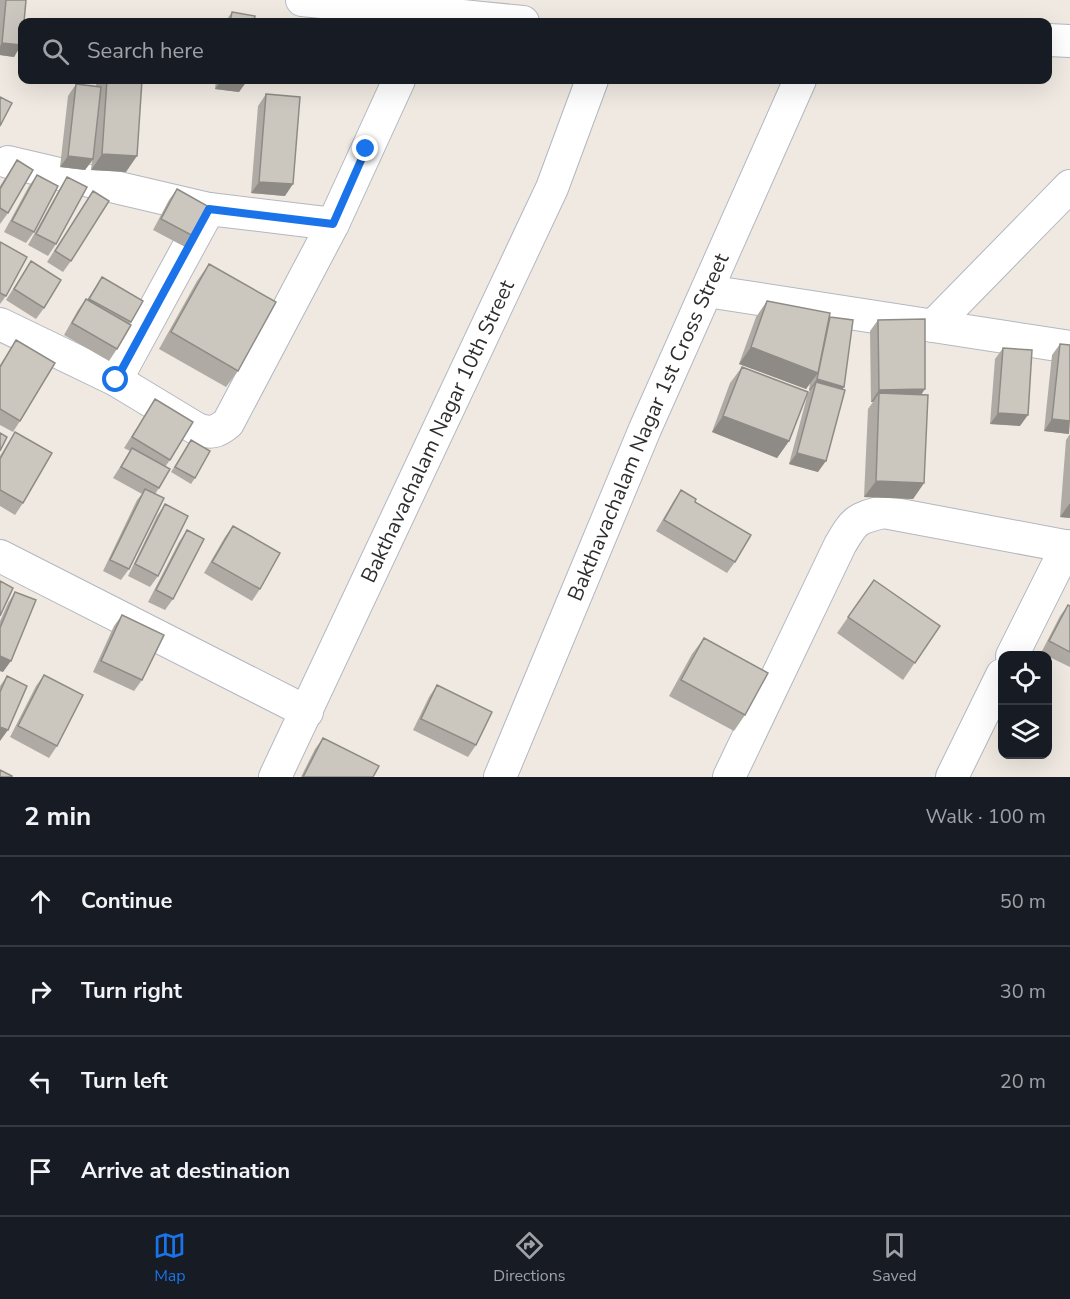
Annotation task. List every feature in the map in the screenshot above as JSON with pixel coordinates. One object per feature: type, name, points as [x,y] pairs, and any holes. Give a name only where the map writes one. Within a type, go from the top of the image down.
[{"type":"street","points":[[302,0],[429,18]]},
{"type":"street","points":[[1052,40],[1070,41]]},
{"type":"street","points":[[0,324],[116,380],[197,429],[209,433],[220,430],[228,423],[333,224],[397,84]]},
{"type":"street","name":"Bakthavachalam Nagar 10th Street","points":[[275,777],[552,188],[591,84]]},
{"type":"street","name":"Bakthavachalam Nagar 1st Cross Street","points":[[500,777],[645,429],[798,84]]},
{"type":"street","points":[[8,162],[209,209],[333,224]]},
{"type":"street","points":[[933,326],[1070,186]]},
{"type":"street","points":[[116,380],[209,209]]},
{"type":"street","points":[[707,291],[1070,347]]},
{"type":"street","points":[[729,777],[840,545],[850,528],[862,517],[884,512],[1068,546],[1015,651]]},
{"type":"street","points":[[0,556],[307,712]]},
{"type":"street","points":[[952,777],[998,683]]},
{"type":"building","points":[[6,0],[26,0],[24,18],[18,18],[18,45],[2,43]]},
{"type":"building","points":[[232,12],[255,16],[255,18],[231,18]]},
{"type":"building","points":[[76,84],[101,87],[93,159],[68,156]]},
{"type":"building","points":[[107,84],[142,84],[137,156],[102,154]]},
{"type":"building","points":[[266,94],[300,97],[293,184],[259,182]]},
{"type":"building","points":[[0,97],[12,103],[0,126]]},
{"type":"building","points":[[17,160],[33,170],[8,213],[0,208],[0,189]]},
{"type":"building","points":[[37,175],[58,186],[34,232],[12,221]]},
{"type":"building","points":[[67,177],[87,187],[56,244],[36,234]]},
{"type":"building","points":[[177,189],[211,208],[195,237],[161,219]]},
{"type":"building","points":[[93,191],[109,201],[71,261],[55,251]]},
{"type":"building","points":[[0,242],[27,257],[6,296],[0,293]]},
{"type":"building","points":[[31,261],[61,280],[44,308],[14,289]]},
{"type":"building","points":[[209,264],[276,302],[238,371],[171,332]]},
{"type":"building","points":[[102,277],[143,301],[131,322],[89,299]]},
{"type":"building","points":[[86,299],[131,325],[117,349],[72,323]]},
{"type":"building","points":[[767,301],[830,313],[818,373],[751,347]]},
{"type":"building","points":[[830,317],[853,320],[844,387],[817,379]]},
{"type":"building","points":[[925,319],[925,389],[879,390],[878,320]]},
{"type":"building","points":[[16,340],[55,363],[20,421],[0,409],[0,367]]},
{"type":"building","points":[[1060,344],[1070,345],[1070,421],[1052,419]]},
{"type":"building","points":[[1003,348],[1032,350],[1028,415],[998,413]]},
{"type":"building","points":[[742,367],[808,392],[789,441],[723,416]]},
{"type":"building","points":[[816,382],[845,390],[826,461],[797,453]]},
{"type":"building","points":[[879,393],[928,395],[924,483],[876,481]]},
{"type":"building","points":[[155,399],[193,422],[170,460],[132,437]]},
{"type":"building","points":[[15,432],[52,453],[23,503],[0,490],[0,459]]},
{"type":"building","points":[[0,433],[7,437],[0,451]]},
{"type":"building","points":[[191,440],[210,451],[195,478],[175,467]]},
{"type":"building","points":[[132,448],[170,469],[159,488],[121,467]]},
{"type":"building","points":[[145,489],[164,498],[129,569],[110,560]]},
{"type":"building","points":[[681,490],[696,499],[695,502],[751,535],[735,562],[664,520]]},
{"type":"building","points":[[165,504],[188,516],[158,576],[135,564]]},
{"type":"building","points":[[233,526],[280,553],[260,589],[212,562]]},
{"type":"building","points":[[187,530],[204,539],[173,599],[156,590]]},
{"type":"building","points":[[874,580],[940,626],[915,663],[848,617]]},
{"type":"building","points":[[0,581],[13,588],[0,616]]},
{"type":"building","points":[[15,592],[36,600],[11,661],[0,656],[0,628]]},
{"type":"building","points":[[1068,605],[1070,606],[1070,652],[1049,641]]},
{"type":"building","points":[[122,615],[164,635],[142,680],[101,661]]},
{"type":"building","points":[[704,638],[768,673],[745,715],[681,680]]},
{"type":"building","points":[[44,675],[83,695],[57,746],[18,726]]},
{"type":"building","points":[[7,676],[27,686],[8,730],[0,727],[0,692]]},
{"type":"building","points":[[437,685],[492,712],[476,745],[421,719]]},
{"type":"building","points":[[323,738],[379,766],[373,777],[303,777]]},
{"type":"building","points":[[0,770],[12,776],[12,777],[0,777]]},
{"type":"route","points":[[116,380],[209,209],[333,224],[366,149]]}]
